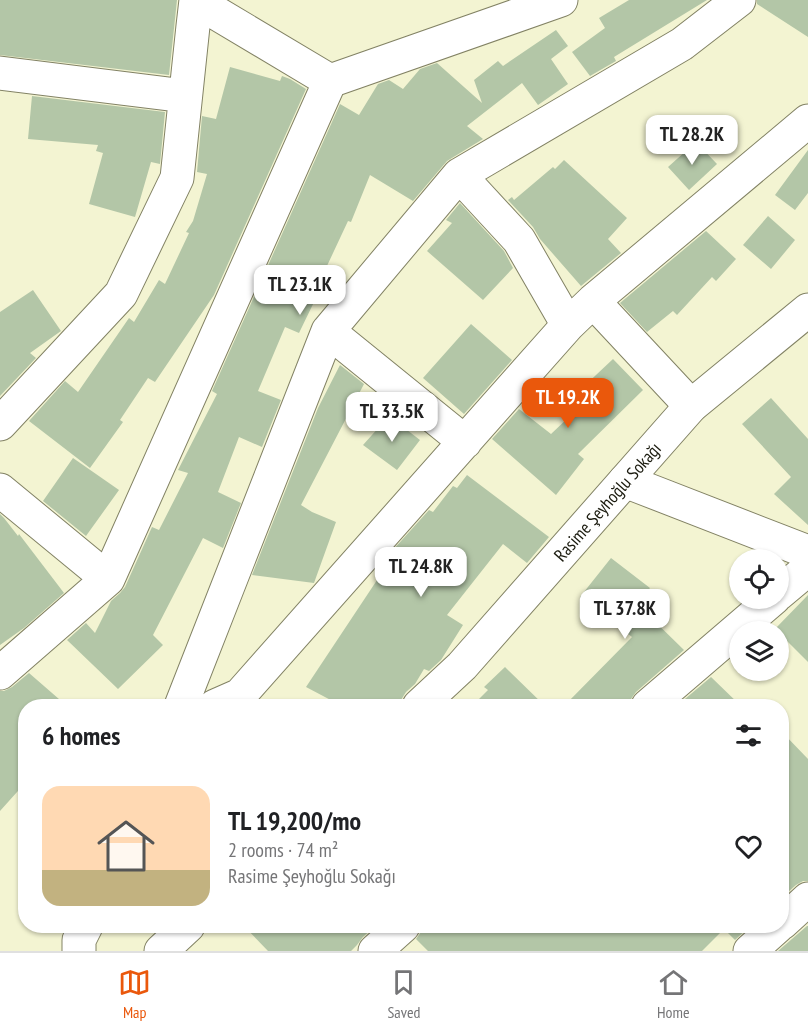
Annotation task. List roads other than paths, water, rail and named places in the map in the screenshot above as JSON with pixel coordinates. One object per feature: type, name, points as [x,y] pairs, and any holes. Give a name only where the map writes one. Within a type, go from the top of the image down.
[{"type":"street","points":[[0,673],[108,579],[330,81],[561,0]]},
{"type":"street","points":[[184,699],[328,331],[459,175],[682,44],[740,0]]},
{"type":"street","points":[[0,424],[121,294],[177,178],[196,1],[330,81]]},
{"type":"street","points":[[0,73],[185,96]]},
{"type":"street","points":[[231,699],[240,695],[568,325],[593,301],[808,121]]},
{"type":"street","points":[[459,175],[519,240],[568,325]]},
{"type":"street","points":[[593,301],[691,406]]},
{"type":"street","name":"Rasime Şeyhoğlu Sokağı","points":[[427,699],[462,666],[691,406],[808,310]]},
{"type":"street","points":[[328,331],[465,442]]},
{"type":"street","points":[[625,481],[808,552]]},
{"type":"street","points":[[0,490],[108,579]]},
{"type":"street","points":[[789,585],[808,569]]},
{"type":"street","points":[[656,699],[761,609]]},
{"type":"street","points":[[789,916],[808,899]]},
{"type":"street","points":[[79,951],[79,940],[82,933]]},
{"type":"street","points":[[161,951],[180,933]]},
{"type":"street","points":[[375,951],[395,933]]},
{"type":"street","points":[[750,951],[770,933]]}]
